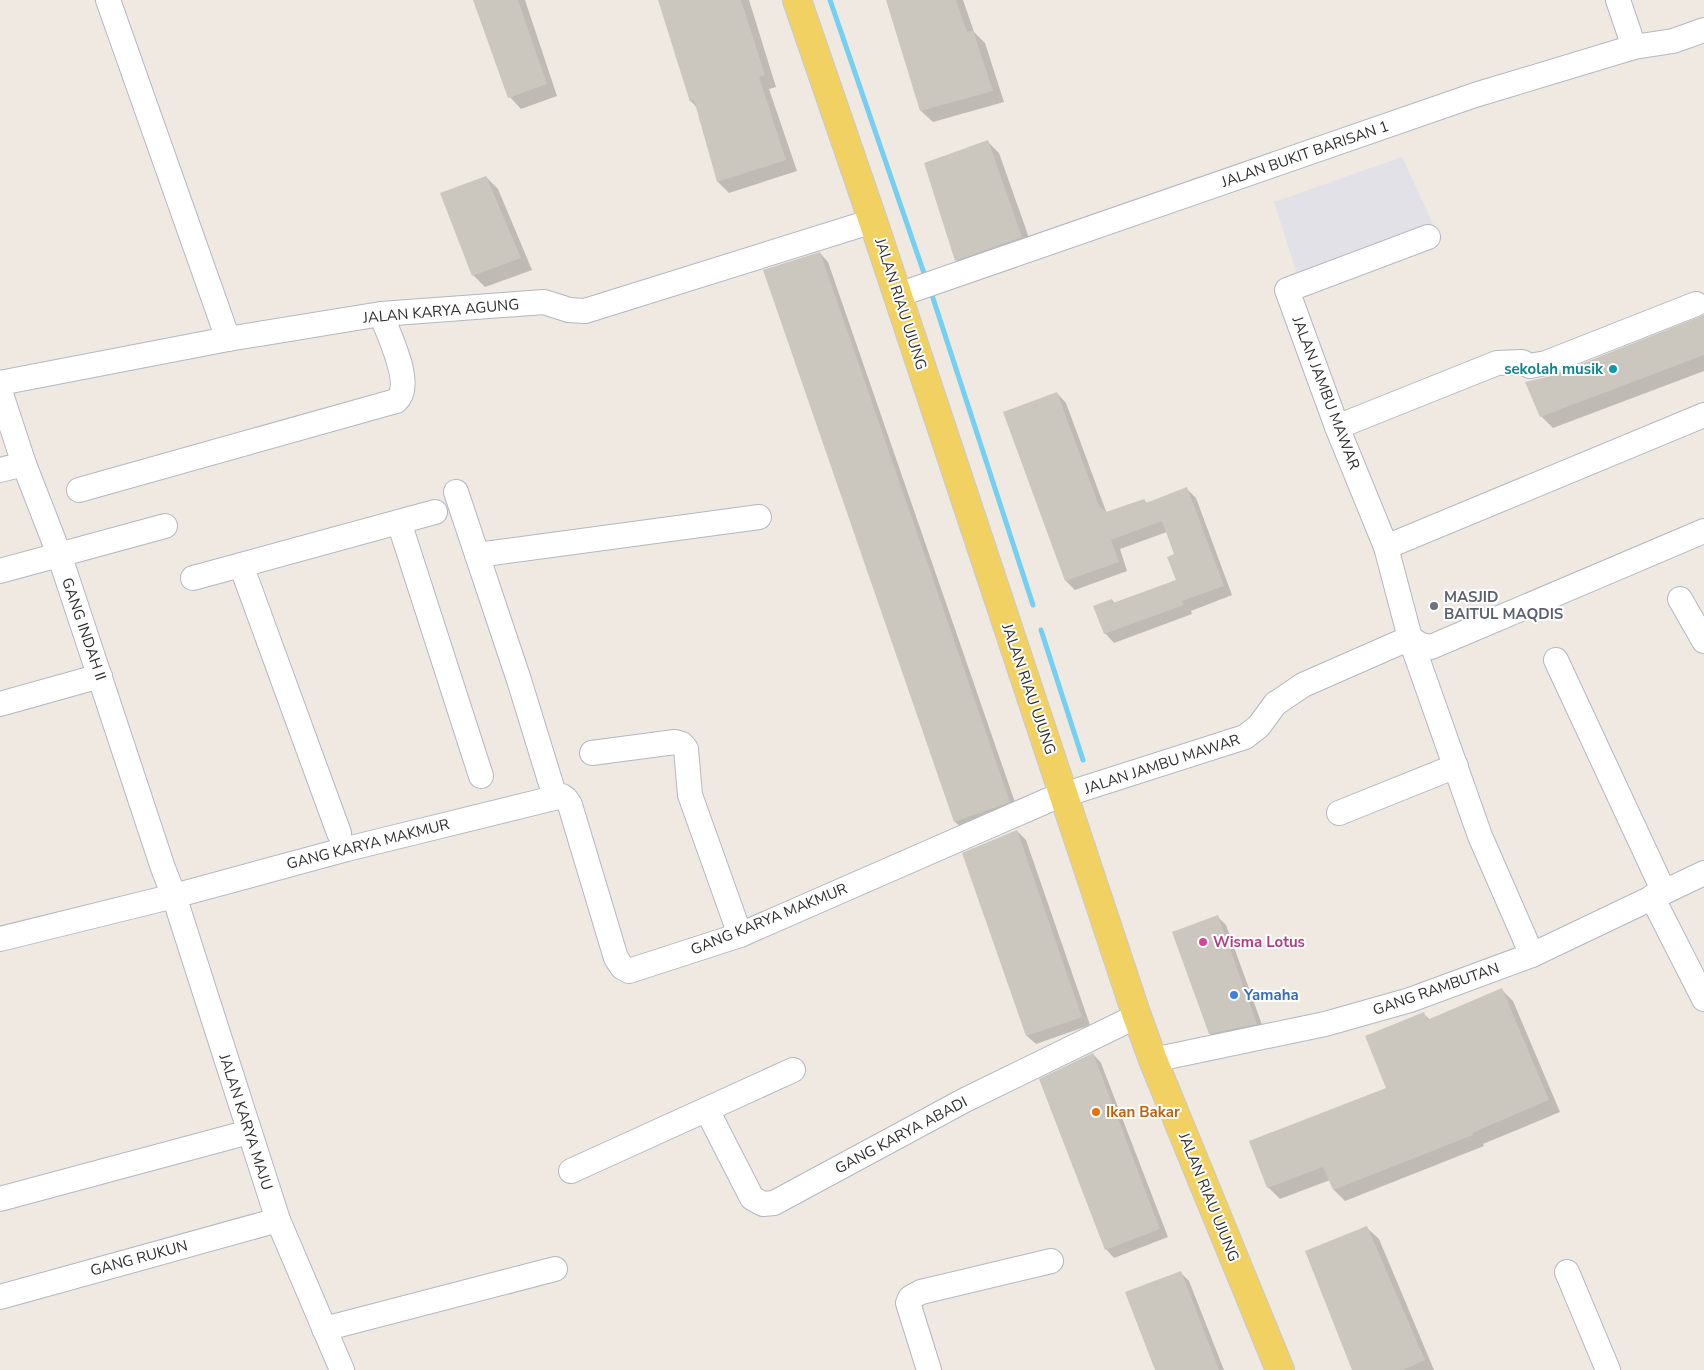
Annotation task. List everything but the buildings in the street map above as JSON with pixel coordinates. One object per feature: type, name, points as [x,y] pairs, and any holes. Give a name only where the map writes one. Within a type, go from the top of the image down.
[{"type":"main road","name":"JALAN RIAU UJUNG","points":[[797,0],[873,221],[904,293],[1065,796],[1153,1060],[1280,1370]]},
{"type":"street","points":[[108,0],[228,339]]},
{"type":"street","points":[[1618,0],[1634,47]]},
{"type":"street","name":"JALAN BUKIT BARISAN 1","points":[[904,293],[1475,95],[1634,47],[1673,41],[1704,30]]},
{"type":"street","name":"JALAN KARYA AGUNG","points":[[0,383],[228,339],[381,314],[544,302],[569,310],[585,311],[873,221]]},
{"type":"street","name":"JALAN JAMBU MAWAR","points":[[1065,796],[1245,737],[1259,726],[1276,704],[1303,684],[1410,638],[1386,547],[1338,427],[1287,290],[1428,237]]},
{"type":"street","points":[[1338,427],[1497,363],[1522,362],[1530,366],[1546,363],[1696,304]]},
{"type":"street","points":[[79,490],[396,401],[400,398],[402,392],[404,377],[381,314]]},
{"type":"street","name":"GANG INDAH II","points":[[0,391],[24,464],[59,554],[163,868]]},
{"type":"street","points":[[1386,547],[1704,415]]},
{"type":"street","points":[[0,470],[24,464]]},
{"type":"street","points":[[456,492],[516,671],[555,797]]},
{"type":"street","points":[[193,578],[435,512]]},
{"type":"street","points":[[477,554],[759,516]]},
{"type":"street","points":[[399,522],[481,776]]},
{"type":"street","points":[[0,571],[165,526]]},
{"type":"street","points":[[1410,638],[1421,645],[1431,647],[1704,531]]},
{"type":"street","points":[[241,565],[339,834]]},
{"type":"street","points":[[1680,598],[1704,641]]},
{"type":"street","points":[[1410,638],[1480,836],[1532,955]]},
{"type":"street","points":[[1556,660],[1704,999]]},
{"type":"street","points":[[0,704],[100,676]]},
{"type":"street","points":[[592,753],[675,742],[682,744],[686,749],[690,796],[740,935]]},
{"type":"street","points":[[1339,813],[1456,766]]},
{"type":"street","name":"GANG KARYA MAKMUR","points":[[0,939],[174,896],[347,849],[562,796],[566,798],[570,806],[616,958],[622,967],[629,971],[740,935],[1042,803],[1065,796]]},
{"type":"street","name":"JALAN KARYA MAJU","points":[[163,868],[174,896],[278,1220],[342,1370]]},
{"type":"street","name":"GANG RAMBUTAN","points":[[1153,1060],[1325,1024],[1410,1000],[1532,955],[1704,873]]},
{"type":"street","name":"GANG KARYA ABADI","points":[[707,1110],[752,1198],[763,1204],[774,1203],[965,1100],[1138,1016]]},
{"type":"street","points":[[571,1171],[793,1070]]},
{"type":"street","points":[[0,1199],[249,1132]]},
{"type":"street","name":"GANG RUKUN","points":[[0,1297],[278,1220]]},
{"type":"street","points":[[929,1370],[908,1303],[910,1298],[921,1292],[1051,1261]]},
{"type":"street","points":[[324,1329],[555,1269]]},
{"type":"street","points":[[1567,1272],[1608,1370]]},
{"type":"shaded area","points":[[1402,157],[1434,226],[1297,274],[1274,202]]},
{"type":"waterway","points":[[830,0],[926,279]]},
{"type":"waterway","points":[[930,289],[1033,605]]},
{"type":"waterway","points":[[1041,630],[1083,760]]},
{"type":"place","name":"sekolah musik","points":[[1613,369]]},
{"type":"place","name":"MASJID BAITUL MAQDIS","points":[[1434,606]]},
{"type":"place","name":"Wisma Lotus","points":[[1203,942]]},
{"type":"place","name":"Yamaha","points":[[1234,995]]},
{"type":"place","name":"Ikan Bakar","points":[[1096,1112]]}]
